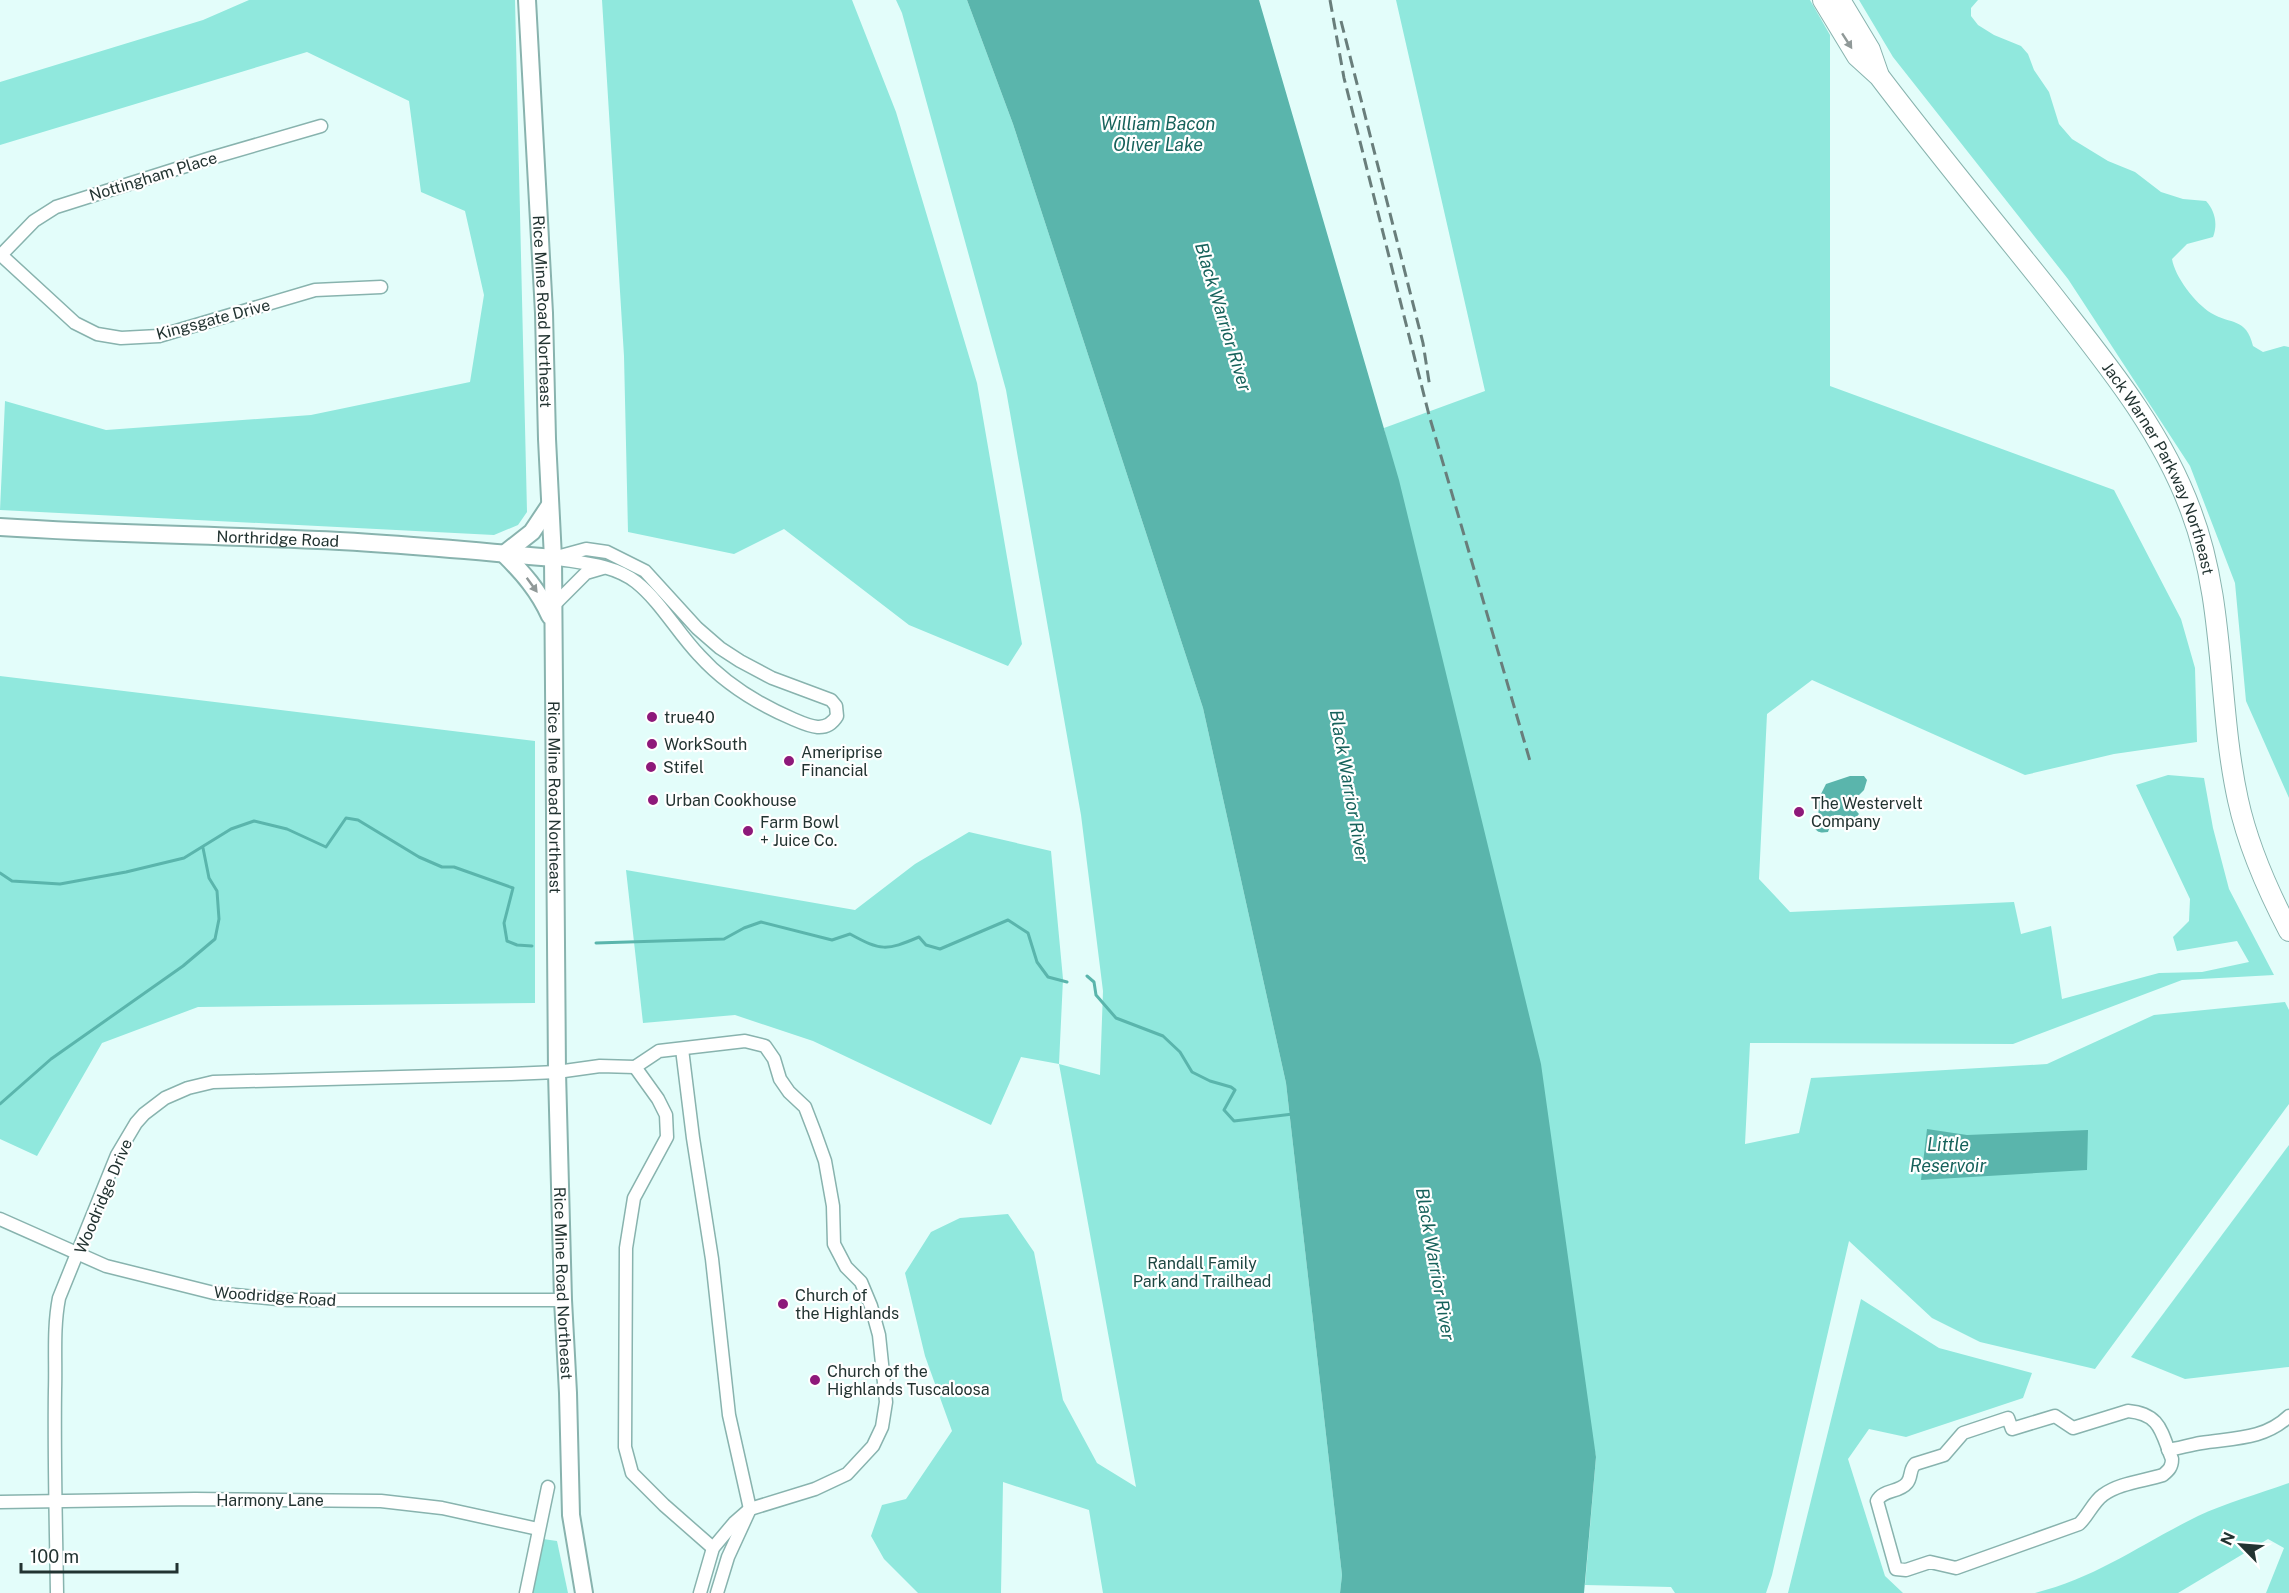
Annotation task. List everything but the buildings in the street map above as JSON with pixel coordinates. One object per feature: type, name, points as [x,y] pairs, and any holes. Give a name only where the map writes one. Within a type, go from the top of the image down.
[{"type":"main road","name":"Rice Mine Road Northeast","points":[[527,0],[544,313],[553,558],[557,1072],[563,1300],[571,1515],[584,1593]]},
{"type":"main road","name":"Jack Warner Parkway Northeast","points":[[1822,0],[1857,56],[1879,75],[2131,397],[2178,479],[2192,513],[2211,585],[2230,753],[2246,833],[2272,898],[2289,931]]},
{"type":"main road","name":"Jack Warner Parkway Northeast","points":[[1840,0],[1870,50],[1879,75]]},
{"type":"main road","points":[[550,505],[532,532],[504,554],[531,583],[552,614]]},
{"type":"main road","name":"Northridge Road","points":[[0,526],[129,534],[443,547],[553,558]]},
{"type":"street","name":"Nottingham Place","points":[[0,255],[34,221],[56,207],[321,126]]},
{"type":"street","name":"Kingsgate Drive","points":[[0,255],[75,323],[97,334],[121,339],[159,336],[315,290],[381,287]]},
{"type":"street","points":[[585,549],[607,552],[645,570],[697,628],[720,648],[772,678],[831,700],[836,706],[837,716],[833,723],[824,727],[811,726],[770,708],[727,682],[699,656],[651,597],[622,573],[606,567],[553,558],[585,549]]},
{"type":"street","points":[[552,614],[586,573],[606,567]]},
{"type":"street","points":[[700,1593],[713,1548],[734,1523],[750,1509],[815,1489],[847,1474],[873,1446],[882,1427],[886,1402],[879,1335],[861,1282],[846,1267],[834,1244],[833,1206],[825,1161],[805,1107],[789,1092],[780,1079],[774,1059],[765,1047],[745,1041],[660,1051],[635,1067],[658,1099],[666,1115],[667,1137],[634,1198],[626,1248],[625,1447],[632,1473],[713,1548]]},
{"type":"street","points":[[682,1049],[713,1270],[729,1415],[750,1509],[728,1557],[717,1593]]},
{"type":"street","name":"Woodridge Drive","points":[[57,1593],[56,1318],[59,1298],[117,1155],[128,1133],[154,1105],[188,1088],[213,1082],[557,1072],[600,1066],[635,1067]]},
{"type":"street","name":"Woodridge Road","points":[[0,1219],[78,1255],[151,1279],[214,1293],[250,1298],[299,1300],[563,1300]]},
{"type":"street","points":[[2128,1411],[2153,1418],[2168,1450],[2172,1465],[2163,1475],[2102,1495],[2088,1516],[2079,1524],[1956,1568],[1930,1562],[1901,1571],[1894,1565],[1878,1507],[1879,1497],[1906,1485],[1911,1468],[1915,1464],[1944,1455],[1963,1433],[2008,1418],[2012,1429],[2055,1416],[2068,1426],[2079,1427],[2128,1411]]},
{"type":"street","points":[[2168,1450],[2200,1443],[2242,1439],[2264,1433],[2280,1425],[2289,1416]]},
{"type":"street","points":[[526,1593],[548,1487]]},
{"type":"street","name":"Harmony Lane","points":[[0,1502],[381,1501],[442,1508],[538,1529]]},
{"type":"green space","points":[[249,0],[515,0],[527,512],[518,525],[494,535],[0,510],[5,401],[106,430],[311,415],[470,382],[484,295],[465,211],[421,192],[409,101],[307,52],[0,145],[0,82],[203,20]]},
{"type":"green space","points":[[602,0],[852,0],[896,112],[977,383],[1022,644],[1008,666],[909,625],[784,529],[734,554],[628,532],[624,356]]},
{"type":"green space","name":"Randall Family Park and Trailhead","points":[[896,0],[967,0],[1013,124],[1203,708],[1286,1083],[1342,1575],[1340,1593],[1103,1593],[1089,1510],[1003,1482],[1001,1593],[918,1593],[884,1559],[871,1536],[882,1505],[906,1499],[952,1431],[925,1356],[905,1273],[931,1232],[960,1218],[1008,1214],[1034,1252],[1063,1400],[1097,1463],[1136,1487],[1059,1064],[1100,1075],[1103,991],[1081,815],[1006,390],[902,13]]},
{"type":"green space","points":[[1396,0],[1810,0],[1830,35],[1830,386],[2114,490],[2181,619],[2195,668],[2197,742],[2114,754],[2025,775],[1812,680],[1767,714],[1759,879],[1790,912],[2014,902],[2021,934],[2051,926],[2062,999],[2159,973],[2202,972],[2249,962],[2237,941],[2177,951],[2173,937],[2189,921],[2190,899],[2136,785],[2168,775],[2204,778],[2213,828],[2229,889],[2274,975],[2182,980],[2013,1044],[1750,1043],[1745,1144],[1799,1133],[1811,1078],[2047,1064],[2154,1015],[2285,1002],[2289,1010],[2289,1104],[2095,1369],[1980,1342],[1932,1318],[1849,1241],[1766,1593],[1675,1593],[1671,1587],[1585,1585],[1596,1457],[1384,428],[1485,391]]},
{"type":"green space","points":[[1859,0],[1978,0],[1971,8],[1971,16],[1978,25],[1994,35],[2021,46],[2028,54],[2034,70],[2049,92],[2059,124],[2072,139],[2108,161],[2135,172],[2161,192],[2183,199],[2206,201],[2209,205],[2215,223],[2213,237],[2187,244],[2172,259],[2177,274],[2192,296],[2211,313],[2242,326],[2253,346],[2263,352],[2284,346],[2289,347],[2289,798],[2246,701],[2235,583],[2190,466],[2068,279],[1893,57]]},
{"type":"green space","points":[[0,676],[535,741],[535,1003],[198,1007],[102,1043],[37,1156],[0,1139]]},
{"type":"green space","points":[[969,832],[1051,851],[1063,979],[1059,1064],[1021,1057],[991,1125],[813,1041],[735,1015],[643,1023],[626,870],[855,910],[915,864]]},
{"type":"green space","points":[[2289,1145],[2289,1367],[2185,1379],[2131,1357]]},
{"type":"green space","points":[[1861,1299],[1939,1348],[2032,1373],[2023,1398],[1906,1437],[1869,1429],[1848,1459],[1885,1576],[1903,1593],[1788,1593]]},
{"type":"green space","points":[[2289,1483],[2289,1593],[2266,1593],[2284,1548],[2268,1539],[2178,1593],[2035,1593],[2099,1569],[2209,1511]]},
{"type":"green space","points":[[543,1539],[557,1541],[568,1593],[533,1593]]},
{"type":"water","name":"William Bacon Oliver Lake","points":[[967,0],[1259,0],[1399,480],[1541,1064],[1596,1457],[1584,1593],[1340,1593],[1342,1575],[1286,1083],[1203,708],[1013,124]]},
{"type":"water","points":[[1850,776],[1864,776],[1867,780],[1864,790],[1850,804],[1859,814],[1853,821],[1840,815],[1834,815],[1828,832],[1817,831],[1813,825],[1819,824],[1818,800],[1826,784]]},
{"type":"water","name":"Little Reservoir","points":[[1927,1129],[1967,1135],[2088,1130],[2087,1170],[1921,1180]]},
{"type":"waterway","points":[[0,873],[12,881],[60,884],[126,872],[184,858],[231,829],[254,821],[287,829],[326,847],[346,818],[358,820],[419,857],[442,867],[454,867],[513,888],[504,923],[507,941],[517,945],[532,946]]},
{"type":"waterway","points":[[0,1104],[51,1059],[183,966],[215,939],[219,919],[217,891],[209,878],[203,848]]},
{"type":"waterway","points":[[596,943],[724,939],[761,922],[832,940],[850,934],[869,944],[884,947],[899,945],[919,937],[926,945],[940,949],[1008,920],[1028,933],[1037,962],[1048,977],[1067,982]]},
{"type":"waterway","points":[[1087,976],[1094,982],[1096,995],[1116,1018],[1163,1036],[1180,1052],[1192,1072],[1235,1090],[1224,1110],[1234,1121],[1293,1114]]},
{"type":"railway","points":[[1330,0],[1344,78],[1429,415],[1530,761]]},
{"type":"railway","points":[[1341,21],[1423,343],[1430,388]]},
{"type":"place","name":"true40","points":[[652,717]]},
{"type":"place","name":"WorkSouth","points":[[652,744]]},
{"type":"place","name":"Ameriprise Financial","points":[[789,761]]},
{"type":"place","name":"Stifel","points":[[651,767]]},
{"type":"place","name":"Urban Cookhouse","points":[[653,800]]},
{"type":"place","name":"The Westervelt Company","points":[[1799,812]]},
{"type":"place","name":"Farm Bowl + Juice Co.","points":[[748,831]]},
{"type":"place","name":"Church of the Highlands","points":[[783,1304]]},
{"type":"place","name":"Church of the Highlands Tuscaloosa","points":[[815,1380]]},
{"type":"water label","name":"Black Warrior River","points":[[1223,317]]},
{"type":"water label","name":"Black Warrior River","points":[[1349,786]]},
{"type":"water label","name":"Black Warrior River","points":[[1435,1264]]}]
